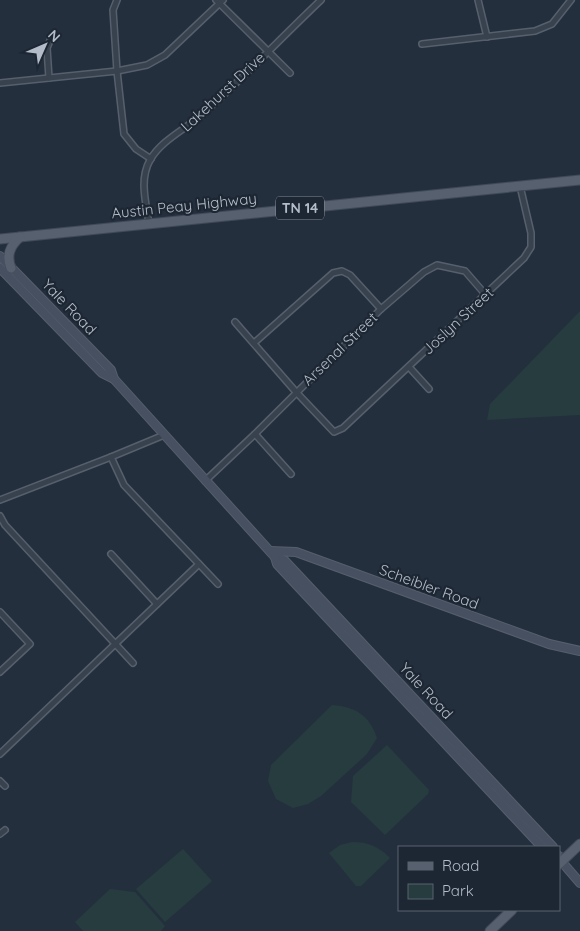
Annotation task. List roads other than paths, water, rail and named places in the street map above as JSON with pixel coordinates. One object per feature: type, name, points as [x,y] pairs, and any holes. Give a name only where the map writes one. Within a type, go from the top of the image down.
[{"type":"main road","name":"Austin Peay Highway","points":[[0,239],[580,180]]},
{"type":"main road","points":[[11,268],[8,254],[15,241],[20,237]]},
{"type":"main road","name":"Yale Road","points":[[0,256],[111,370],[114,379]]},
{"type":"main road","name":"Yale Road","points":[[0,268],[102,373],[114,379],[273,554],[284,560],[553,846]]},
{"type":"main road","name":"Scheibler Road","points":[[273,554],[296,552],[548,644],[580,651]]},
{"type":"main road","name":"Yale Road","points":[[273,554],[277,564],[541,846]]},
{"type":"main road","points":[[560,860],[580,844]]},
{"type":"main road","points":[[560,862],[580,883]]},
{"type":"main road","points":[[490,931],[511,911]]},
{"type":"street","points":[[117,0],[113,10],[124,134],[136,149],[151,159]]},
{"type":"street","name":"Lakehurst Drive","points":[[149,224],[144,188],[145,173],[151,159],[162,146],[204,114],[321,0]]},
{"type":"street","points":[[478,0],[487,37]]},
{"type":"street","points":[[422,44],[535,31],[552,24],[571,0]]},
{"type":"street","points":[[0,83],[117,71],[147,65],[165,55],[220,1],[290,73]]},
{"type":"street","points":[[49,78],[47,48],[51,38]]},
{"type":"street","name":"Joslyn Street","points":[[296,392],[334,432],[343,428],[524,258],[531,247],[531,233],[520,186]]},
{"type":"street","name":"Arsenal Street","points":[[205,480],[255,434],[382,309],[424,272],[437,265],[464,271],[486,294]]},
{"type":"street","points":[[254,343],[333,273],[342,271],[350,275],[382,309]]},
{"type":"street","points":[[235,322],[296,392]]},
{"type":"street","points":[[409,366],[429,389]]},
{"type":"street","points":[[255,434],[291,474]]},
{"type":"street","points":[[0,500],[164,435]]},
{"type":"street","points":[[112,457],[124,485],[218,584]]},
{"type":"street","points":[[0,516],[5,525],[133,663]]},
{"type":"street","points":[[111,554],[157,604]]},
{"type":"street","points":[[0,754],[198,564]]},
{"type":"street","points":[[0,612],[30,644],[0,672]]},
{"type":"street","points":[[0,781],[6,786]]},
{"type":"street","points":[[0,834],[5,830]]}]
